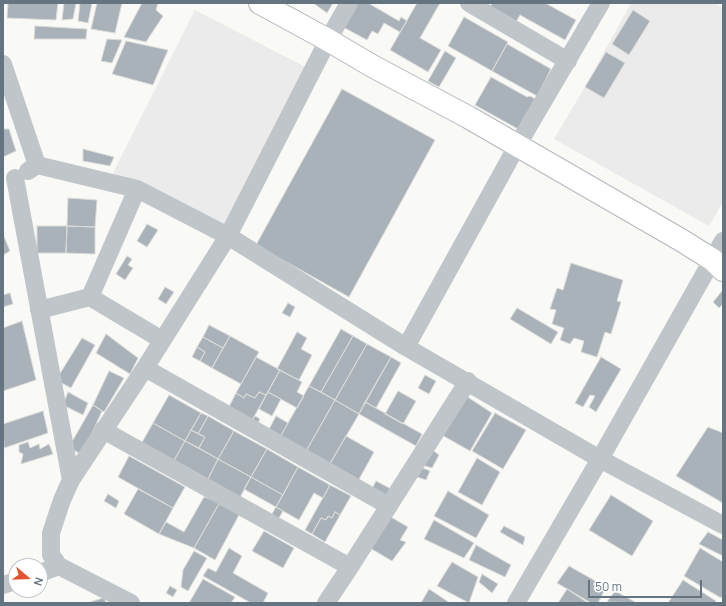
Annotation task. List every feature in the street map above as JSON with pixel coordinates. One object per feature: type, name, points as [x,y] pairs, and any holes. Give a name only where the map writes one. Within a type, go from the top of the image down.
[{"type":"street","points":[[260,3],[517,146],[675,237],[718,265]]},
{"type":"street","points":[[131,603],[59,566],[51,554],[51,533],[62,500],[71,480],[145,368],[228,236],[328,40],[349,3]]},
{"type":"street","points":[[469,3],[568,61]]},
{"type":"street","points":[[406,347],[517,146],[601,3]]},
{"type":"street","points":[[3,64],[37,165]]},
{"type":"street","points":[[71,480],[40,310],[9,180],[37,165],[137,189],[228,236],[406,347],[468,381],[600,459],[723,526]]},
{"type":"street","points":[[90,297],[137,189]]},
{"type":"street","points":[[516,603],[600,459],[718,265],[723,241]]},
{"type":"street","points":[[40,310],[90,297],[162,340]]},
{"type":"street","points":[[145,368],[388,506]]},
{"type":"street","points":[[326,603],[468,381]]},
{"type":"street","points":[[103,430],[350,567]]},
{"type":"street","points":[[48,570],[59,566]]},
{"type":"shaded area","points":[[631,3],[714,3],[723,8],[723,202],[709,226],[554,139],[585,87]]},
{"type":"shaded area","points":[[195,10],[309,69],[227,231],[113,173]]},
{"type":"building","points":[[8,3],[58,3],[56,20],[7,18]]},
{"type":"building","points":[[64,3],[76,3],[73,19],[62,20]]},
{"type":"building","points":[[80,3],[92,3],[88,23],[78,21]]},
{"type":"building","points":[[97,3],[122,3],[115,33],[91,29]]},
{"type":"building","points":[[142,3],[158,3],[156,10],[163,16],[146,42],[124,37]]},
{"type":"building","points":[[313,3],[333,3],[327,13]]},
{"type":"building","points":[[357,3],[368,3],[399,21],[401,17],[407,21],[400,32],[384,23],[378,34],[372,31],[367,40],[343,27]]},
{"type":"building","points":[[417,3],[440,3],[420,38],[441,50],[428,72],[390,50]]},
{"type":"building","points":[[493,3],[545,3],[576,20],[565,40],[520,15],[516,22],[489,7]]},
{"type":"building","points":[[633,10],[650,21],[629,55],[612,44]]},
{"type":"building","points":[[464,17],[508,42],[492,71],[448,46]]},
{"type":"building","points":[[35,26],[87,29],[86,39],[34,39]]},
{"type":"building","points":[[107,39],[122,40],[112,63],[101,61]]},
{"type":"building","points":[[126,41],[168,50],[153,85],[112,74]]},
{"type":"building","points":[[507,44],[551,69],[537,96],[492,71]]},
{"type":"building","points":[[445,51],[456,58],[439,87],[428,81]]},
{"type":"building","points":[[606,52],[625,63],[604,98],[585,87]]},
{"type":"building","points":[[491,77],[527,97],[530,96],[535,99],[518,129],[475,105]]},
{"type":"building","points":[[342,89],[435,140],[349,297],[256,245]]},
{"type":"building","points":[[3,129],[9,129],[16,151],[3,157]]},
{"type":"building","points":[[83,149],[114,157],[110,166],[83,161]]},
{"type":"building","points":[[68,198],[97,200],[95,227],[67,226]]},
{"type":"building","points":[[147,224],[158,230],[147,247],[137,241]]},
{"type":"building","points":[[37,226],[67,226],[66,253],[37,253]]},
{"type":"building","points":[[67,226],[95,227],[95,254],[66,253]]},
{"type":"building","points":[[3,234],[10,251],[3,255]]},
{"type":"building","points":[[127,256],[132,259],[128,265],[133,268],[125,280],[116,274]]},
{"type":"building","points":[[571,263],[623,280],[617,301],[621,302],[611,334],[605,332],[597,357],[581,352],[584,341],[574,338],[570,344],[560,340],[564,328],[552,324],[556,310],[550,309],[557,288],[563,290]]},
{"type":"building","points":[[165,287],[174,292],[166,304],[158,299]]},
{"type":"building","points":[[722,291],[723,304],[719,308],[713,302]]},
{"type":"building","points":[[10,293],[13,304],[3,307],[3,295]]},
{"type":"building","points":[[288,303],[295,307],[290,317],[282,313]]},
{"type":"building","points":[[517,308],[558,332],[551,344],[510,319]]},
{"type":"building","points":[[22,321],[36,380],[3,391],[3,328]]},
{"type":"building","points":[[209,325],[230,336],[223,348],[203,337]]},
{"type":"building","points":[[341,329],[353,336],[321,392],[309,386]]},
{"type":"building","points":[[297,332],[307,338],[301,349],[312,355],[299,380],[277,369]]},
{"type":"building","points":[[106,334],[138,358],[130,374],[96,353]]},
{"type":"building","points":[[230,336],[259,352],[241,384],[212,368]]},
{"type":"building","points":[[353,336],[367,344],[335,400],[321,392]]},
{"type":"building","points":[[203,337],[223,348],[212,368],[200,361],[205,352],[197,347]]},
{"type":"building","points":[[82,338],[95,345],[71,388],[56,380]]},
{"type":"building","points":[[367,344],[391,357],[359,414],[335,400]]},
{"type":"building","points":[[197,347],[205,352],[200,361],[192,357]]},
{"type":"building","points":[[256,357],[280,370],[266,395],[259,392],[255,398],[246,394],[244,398],[236,393]]},
{"type":"building","points":[[391,357],[401,363],[376,408],[365,402]]},
{"type":"building","points":[[601,357],[621,369],[596,412],[589,407],[595,396],[590,395],[583,407],[575,403]]},
{"type":"building","points":[[280,370],[302,382],[297,392],[304,396],[297,408],[268,392]]},
{"type":"building","points":[[109,371],[124,378],[104,412],[93,405]]},
{"type":"building","points":[[425,375],[436,381],[429,394],[418,388]]},
{"type":"building","points":[[309,386],[335,400],[305,453],[279,439]]},
{"type":"building","points":[[398,391],[416,401],[403,424],[385,414]]},
{"type":"building","points":[[68,392],[88,403],[83,415],[63,405]]},
{"type":"building","points":[[259,392],[266,395],[250,424],[227,411],[236,393],[244,398],[246,394],[255,398]]},
{"type":"building","points":[[268,392],[281,399],[272,416],[259,409]]},
{"type":"building","points":[[463,394],[492,413],[470,451],[440,434]]},
{"type":"building","points":[[169,395],[201,413],[185,441],[153,423]]},
{"type":"building","points":[[335,400],[359,414],[328,467],[305,453]]},
{"type":"building","points":[[365,402],[422,434],[416,446],[359,414]]},
{"type":"building","points":[[93,405],[102,411],[82,455],[69,447]]},
{"type":"building","points":[[43,411],[48,433],[4,448],[3,424]]},
{"type":"building","points":[[201,413],[208,416],[198,434],[191,430]]},
{"type":"building","points":[[495,413],[526,430],[503,469],[472,451]]},
{"type":"building","points":[[208,416],[234,431],[218,459],[199,448],[205,437],[198,434]]},
{"type":"building","points":[[255,416],[260,419],[256,427],[250,424]]},
{"type":"building","points":[[276,416],[288,423],[279,439],[267,433]]},
{"type":"building","points":[[153,423],[185,441],[172,464],[140,446]]},
{"type":"building","points":[[708,427],[723,433],[723,503],[676,476]]},
{"type":"building","points":[[191,430],[205,437],[199,448],[185,441]]},
{"type":"building","points":[[234,431],[267,449],[251,477],[218,459]]},
{"type":"building","points":[[346,436],[374,452],[357,483],[328,467]]},
{"type":"building","points":[[185,441],[218,459],[206,483],[172,464]]},
{"type":"building","points":[[28,442],[30,448],[39,444],[40,449],[49,444],[53,454],[21,464],[23,454],[19,452],[19,445]]},
{"type":"building","points":[[430,448],[439,455],[432,468],[422,465]]},
{"type":"building","points":[[267,449],[298,467],[283,495],[251,477]]},
{"type":"building","points":[[129,456],[185,487],[173,508],[118,477]]},
{"type":"building","points":[[477,458],[500,472],[482,505],[458,492]]},
{"type":"building","points":[[218,459],[251,477],[238,501],[206,483]]},
{"type":"building","points":[[298,467],[330,485],[323,498],[314,493],[299,520],[276,507]]},
{"type":"building","points":[[423,468],[430,471],[426,480],[417,477]]},
{"type":"building","points":[[251,477],[283,495],[276,507],[244,489]]},
{"type":"building","points":[[376,481],[393,490],[388,498],[372,489]]},
{"type":"building","points":[[330,485],[351,496],[340,515],[335,512],[332,518],[328,516],[326,520],[321,518],[312,534],[305,530]]},
{"type":"building","points":[[138,489],[173,508],[159,534],[124,514]]},
{"type":"building","points":[[448,491],[489,515],[476,538],[434,516]]},
{"type":"building","points":[[108,494],[119,501],[116,508],[104,501]]},
{"type":"building","points":[[611,495],[653,521],[632,556],[589,530]]},
{"type":"building","points":[[204,497],[220,502],[194,548],[159,534],[166,522],[184,532]]},
{"type":"building","points":[[220,502],[240,513],[215,560],[194,548]]},
{"type":"building","points":[[276,507],[283,511],[276,523],[269,519]]},
{"type":"building","points":[[335,512],[340,515],[325,542],[312,534],[321,518],[326,520],[328,516],[332,518]]},
{"type":"building","points":[[389,516],[408,527],[400,540],[406,542],[392,561],[370,548]]},
{"type":"building","points":[[434,520],[474,543],[464,558],[424,539]]},
{"type":"building","points":[[504,526],[525,537],[523,545],[500,532]]},
{"type":"building","points":[[264,531],[294,548],[283,568],[252,551]]},
{"type":"building","points":[[708,532],[723,540],[723,556],[699,544]]},
{"type":"building","points":[[476,545],[511,565],[505,577],[469,560]]},
{"type":"building","points":[[229,548],[242,556],[233,573],[268,593],[263,603],[251,603],[203,576],[208,568],[216,572]]},
{"type":"building","points":[[700,548],[723,562],[723,595],[721,598],[684,576]]},
{"type":"building","points":[[194,551],[207,558],[188,591],[181,587],[183,570]]},
{"type":"building","points":[[452,562],[478,577],[469,603],[437,586]]},
{"type":"building","points":[[569,566],[606,587],[598,603],[591,603],[557,583]]},
{"type":"building","points":[[482,574],[498,584],[492,593],[479,582]]},
{"type":"building","points":[[203,579],[235,597],[231,603],[189,603]]},
{"type":"building","points":[[683,580],[716,601],[714,603],[668,603]]},
{"type":"building","points":[[170,586],[177,590],[173,597],[166,593]]},
{"type":"building","points":[[429,589],[450,603],[421,603]]},
{"type":"building","points":[[567,589],[588,603],[558,603]]},
{"type":"building","points":[[615,591],[635,602],[607,602]]},
{"type":"building","points":[[103,598],[107,603],[87,603]]}]
